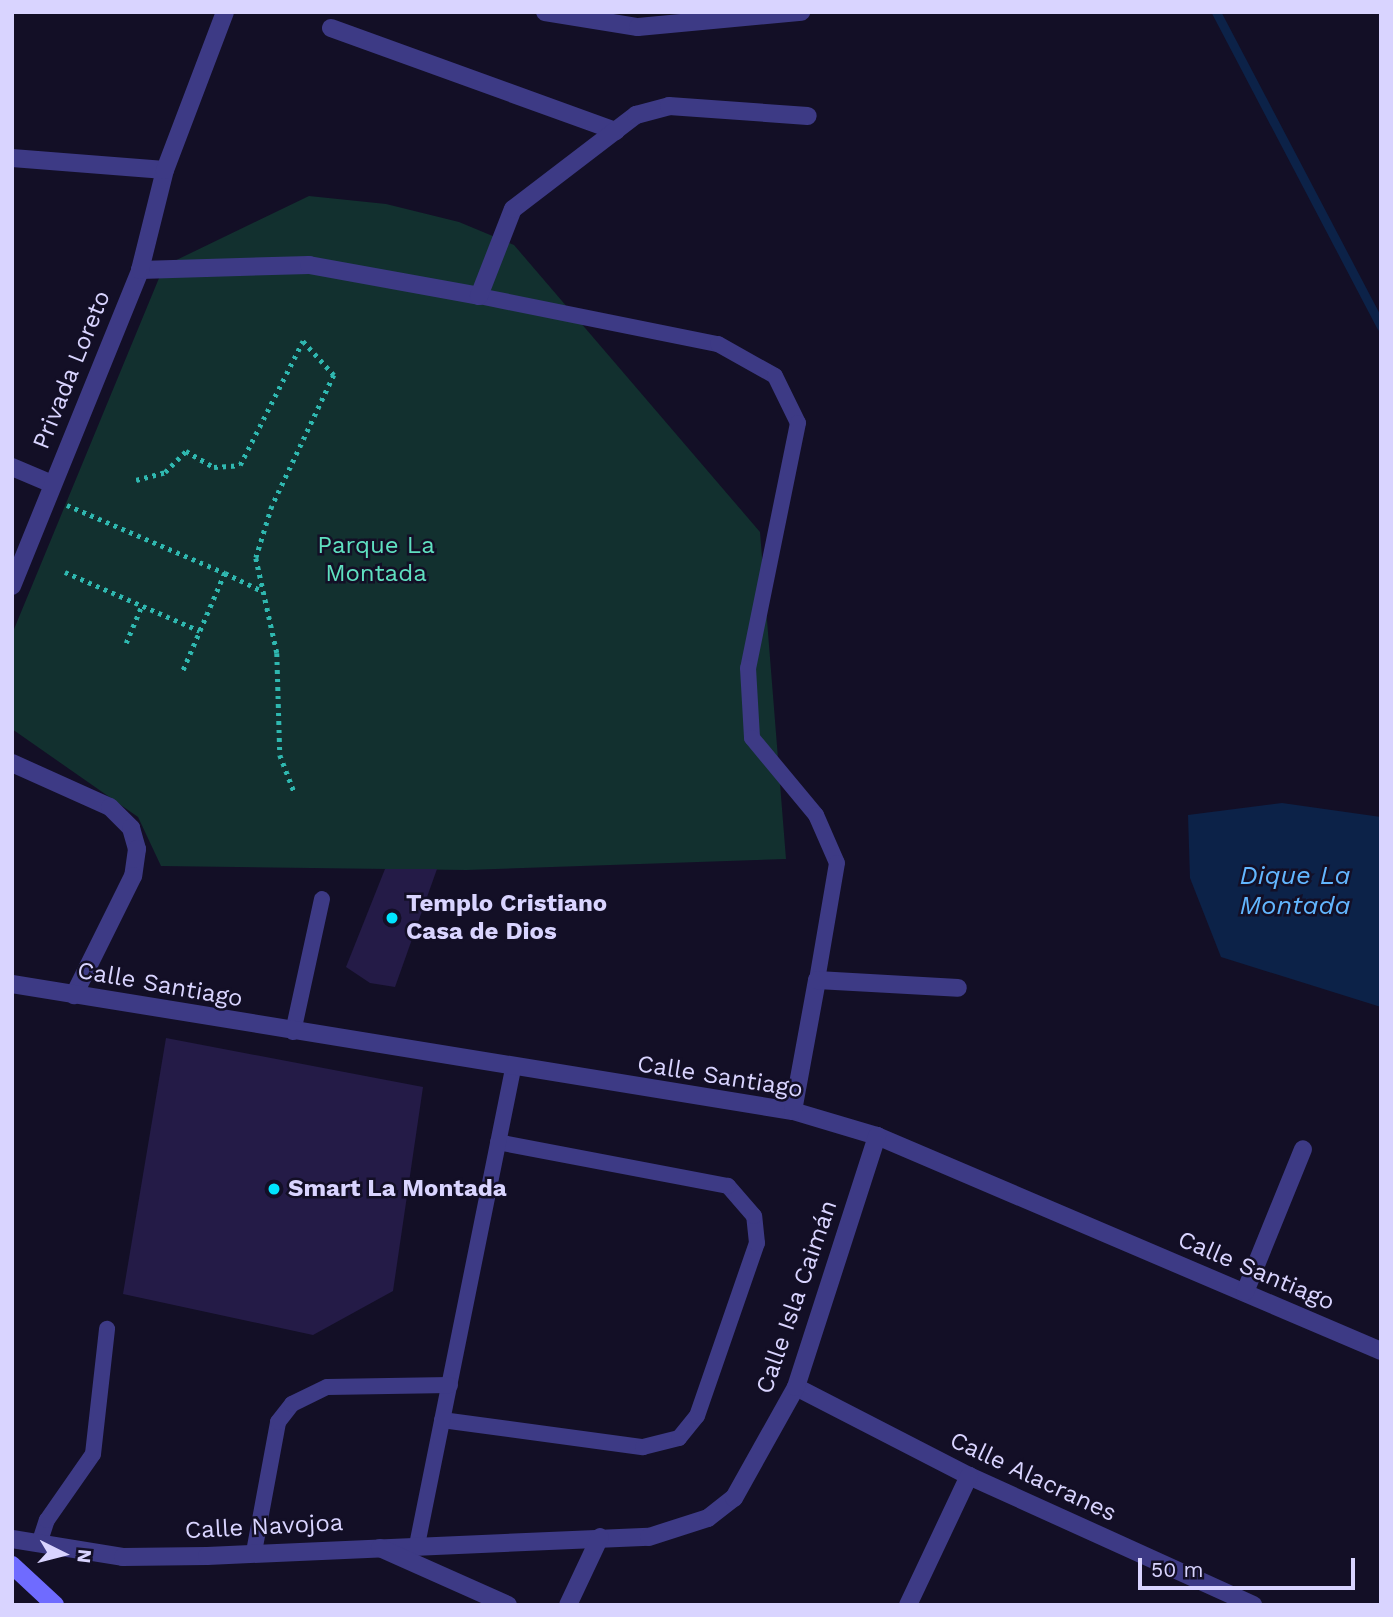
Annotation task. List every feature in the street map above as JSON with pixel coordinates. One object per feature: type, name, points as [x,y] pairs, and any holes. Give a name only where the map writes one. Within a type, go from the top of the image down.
[{"type":"main road","points":[[12,1565],[55,1605]]},
{"type":"street","name":"Privada Loreto","points":[[12,586],[140,270],[165,170],[225,12]]},
{"type":"street","points":[[545,12],[638,27],[801,12]]},
{"type":"street","points":[[331,28],[616,131]]},
{"type":"street","points":[[140,270],[309,265],[480,296],[513,209],[636,115],[669,106],[808,116]]},
{"type":"street","points":[[12,158],[165,170]]},
{"type":"street","points":[[12,467],[49,490]]},
{"type":"street","points":[[12,764],[110,807],[131,828],[137,849],[133,876],[74,995]]},
{"type":"street","points":[[793,1111],[817,980],[958,988]]},
{"type":"street","name":"Calle Santiago","points":[[12,984],[513,1070],[793,1111],[877,1136],[1381,1351]]},
{"type":"street","name":"Calle Isla Caimán","points":[[377,1547],[649,1537],[708,1518],[725,1505],[765,1448],[796,1387],[877,1136]]},
{"type":"street","points":[[1245,1292],[1303,1149]]},
{"type":"street","name":"Calle Alacranes","points":[[796,1387],[969,1476],[1254,1605]]},
{"type":"street","points":[[908,1605],[969,1476]]},
{"type":"street","points":[[568,1605],[600,1537]]},
{"type":"street","name":"Calle Navojoa","points":[[12,1539],[122,1556],[377,1547],[508,1605]]},
{"type":"lane","points":[[480,296],[718,344],[775,376],[798,422],[748,668],[752,738],[816,815],[837,863],[817,980]]},
{"type":"lane","points":[[293,1032],[322,899]]},
{"type":"lane","points":[[417,1545],[513,1070]]},
{"type":"lane","points":[[442,1420],[643,1447],[680,1438],[697,1416],[757,1242],[754,1216],[743,1197],[728,1186],[498,1142]]},
{"type":"lane","points":[[39,1544],[47,1520],[93,1454],[107,1329]]},
{"type":"lane","points":[[254,1552],[278,1422],[292,1404],[309,1392],[337,1386],[450,1385]]},
{"type":"path","points":[[136,480],[165,472],[186,451],[214,467],[240,465],[303,341],[334,375],[272,506],[256,558],[277,653],[280,755],[294,792]]},
{"type":"path","points":[[49,490],[263,592]]},
{"type":"path","points":[[65,572],[200,631]]},
{"type":"path","points":[[183,671],[225,573]]},
{"type":"path","points":[[126,643],[142,605]]},
{"type":"green space","name":"Parque La Montada","points":[[309,196],[386,204],[459,222],[514,245],[760,532],[786,859],[466,870],[161,866],[138,817],[12,729],[12,634],[164,266]]},
{"type":"water","name":"Dique La Montada","points":[[1282,803],[1381,817],[1381,1007],[1221,957],[1190,878],[1188,815]]},
{"type":"building","name":"Templo Cristiano Casa de Dios","points":[[385,869],[437,869],[395,987],[370,983],[346,967]]},
{"type":"building","name":"Smart La Montada","points":[[166,1038],[423,1087],[393,1291],[313,1335],[123,1294]]},
{"type":"waterway","points":[[1216,12],[1381,326]]},
{"type":"place","name":"Templo Cristiano Casa de Dios","points":[[392,918]]},
{"type":"place","name":"Smart La Montada","points":[[274,1189]]}]
